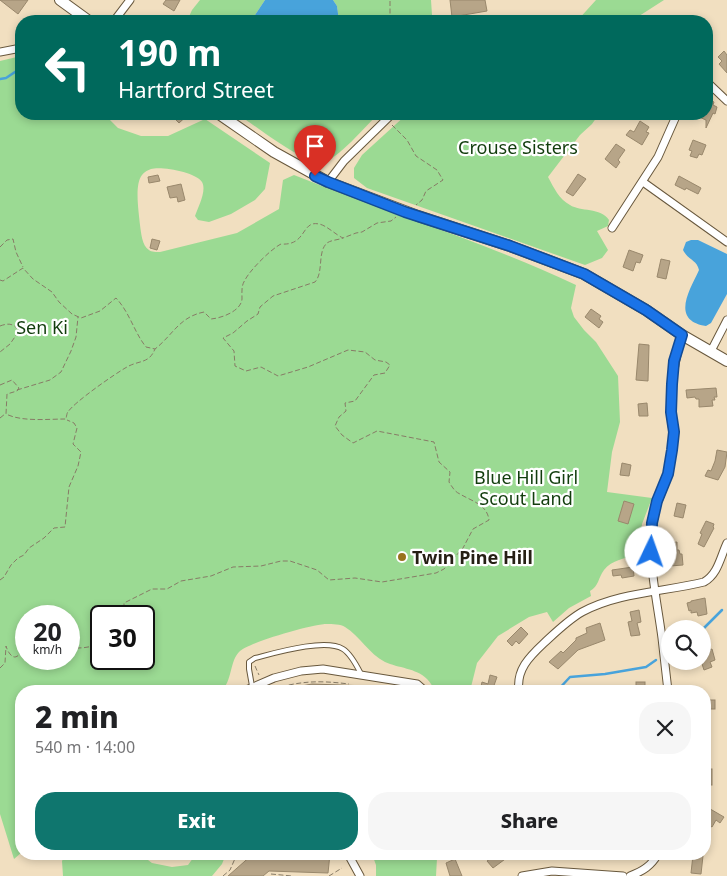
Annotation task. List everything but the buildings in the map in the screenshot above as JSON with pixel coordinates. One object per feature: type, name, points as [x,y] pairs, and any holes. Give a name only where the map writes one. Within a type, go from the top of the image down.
[{"type":"street","points":[[60,0],[81,15]]},
{"type":"street","points":[[119,15],[130,0]]},
{"type":"street","points":[[0,52],[15,49]]},
{"type":"street","points":[[713,88],[727,101]]},
{"type":"street","points":[[228,120],[293,164],[328,182],[405,212],[510,246],[584,274],[727,361]]},
{"type":"street","points":[[328,182],[344,161],[387,120]]},
{"type":"street","points":[[612,228],[643,182],[675,120]]},
{"type":"street","points":[[643,182],[727,242]]},
{"type":"street","points":[[711,351],[727,320]]},
{"type":"street","points":[[667,685],[654,591],[651,552],[652,523],[657,501],[668,474],[674,432],[671,412],[674,361],[682,335]]},
{"type":"street","points":[[518,685],[521,668],[568,621],[582,612],[610,600],[704,582],[712,578],[727,543]]},
{"type":"street","points":[[255,685],[301,671],[323,670],[417,685]]},
{"type":"street","points":[[351,860],[360,876]]},
{"type":"street","points":[[630,876],[644,870],[655,860]]},
{"type":"street","points":[[522,876],[552,871],[623,876]]},
{"type":"lane","points":[[252,685],[249,670],[252,660],[299,646],[331,646],[343,649],[357,665],[362,676]]},
{"type":"path","points":[[390,0],[390,15]]},
{"type":"path","points":[[124,605],[152,589],[168,589],[181,581],[210,576],[233,567],[262,566],[281,561],[290,561],[321,572],[329,580],[356,578],[382,582],[430,576],[444,569],[463,548],[473,529],[489,520],[487,513],[475,501],[458,493],[449,482],[450,472],[439,462],[434,442],[377,431],[352,443],[338,431],[335,426],[339,417],[346,411],[345,404],[355,401],[374,375],[384,373],[390,365],[386,362],[375,360],[365,352],[348,350],[308,367],[278,376],[261,367],[246,371],[236,366],[234,351],[223,338],[233,333],[247,320],[258,314],[260,307],[273,296],[315,282],[319,277],[324,248],[332,241],[362,232],[377,223],[391,220],[422,200],[426,191],[442,180],[437,170],[416,156],[392,120]]},
{"type":"path","points":[[66,420],[68,412],[84,396],[128,366],[152,356],[155,349],[184,320],[204,312],[212,319],[218,318],[237,309],[242,301],[241,290],[245,279],[264,257],[281,244],[288,244],[304,235],[306,227],[312,223],[322,224],[328,230],[343,238]]},
{"type":"path","points":[[0,247],[7,240],[13,239],[16,252],[24,268],[33,279],[52,292],[59,302],[72,314],[81,318],[100,311],[116,298],[124,307],[136,332],[146,347],[155,349]]},
{"type":"path","points":[[0,280],[3,281],[24,268]]},
{"type":"path","points":[[6,414],[7,394],[50,380],[61,372],[76,337],[78,316]]},
{"type":"path","points":[[0,326],[8,323],[16,326],[19,331],[10,344],[0,352]]},
{"type":"path","points":[[0,385],[12,380],[19,388],[17,390]]},
{"type":"path","points":[[0,580],[11,565],[24,555],[29,548],[44,538],[54,528],[65,527],[69,487],[78,466],[81,452],[73,444],[77,428],[74,423],[66,420],[40,420],[6,414]]},
{"type":"path","points":[[0,418],[6,414]]},
{"type":"path","points":[[0,668],[5,663],[6,646],[10,654],[15,656]]},
{"type":"path","points":[[252,660],[259,675]]},
{"type":"path","points":[[286,685],[310,681],[349,684]]},
{"type":"path","points":[[223,876],[230,870],[234,860]]},
{"type":"path","points":[[329,876],[342,868]]},
{"type":"path","points":[[271,874],[292,876]]},
{"type":"green space","points":[[200,0],[265,0],[255,15],[190,15]]},
{"type":"green space","points":[[333,0],[431,0],[432,15],[338,15],[337,6]]},
{"type":"green space","points":[[596,0],[664,0],[641,15],[582,15]]},
{"type":"green space","points":[[15,57],[15,120],[110,120],[118,128],[141,136],[168,136],[206,120],[270,163],[265,189],[255,200],[231,214],[209,222],[198,220],[195,216],[202,199],[203,190],[202,182],[198,178],[170,169],[156,168],[145,172],[138,185],[138,207],[142,239],[151,251],[160,252],[237,233],[279,209],[283,180],[294,175],[472,241],[576,285],[571,308],[574,317],[596,342],[618,376],[620,422],[612,452],[607,492],[652,498],[642,524],[640,540],[635,541],[640,548],[637,555],[619,560],[607,567],[595,587],[590,591],[591,596],[569,608],[553,622],[547,612],[529,617],[498,636],[477,663],[472,685],[432,685],[423,675],[379,659],[345,627],[327,624],[282,634],[246,647],[240,651],[234,660],[226,685],[15,685],[14,859],[0,814],[0,61]]},
{"type":"green space","points":[[246,120],[372,120],[336,155],[323,162],[295,153]]},
{"type":"green space","name":"Crouse Sisters","points":[[400,120],[595,120],[580,135],[548,177],[557,193],[566,203],[574,207],[596,211],[609,220],[608,226],[597,231],[608,250],[602,258],[585,265],[367,188],[354,178],[354,168],[362,155]]},
{"type":"green space","points":[[148,860],[152,863],[172,867],[188,865],[192,860],[224,860],[212,876],[63,876],[62,861]]},
{"type":"green space","points":[[374,860],[437,860],[436,876],[376,876]]},
{"type":"water","points":[[265,0],[333,0],[337,6],[338,15],[255,15]]},
{"type":"water","points":[[698,240],[727,254],[727,294],[711,323],[706,326],[695,323],[688,318],[686,311],[688,295],[699,270],[683,250],[686,242]]},
{"type":"waterway","points":[[0,79],[6,78],[15,72]]},
{"type":"waterway","points":[[711,621],[722,610]]},
{"type":"waterway","points":[[563,685],[570,677],[605,674],[646,667],[656,660]]},
{"type":"place","name":"Twin Pine Hill","points":[[402,557]]},
{"type":"route","points":[[315,176],[405,212],[566,266],[605,285],[682,335],[674,361],[672,384],[671,412],[674,432],[672,450],[668,474],[657,501],[652,523],[651,552]]},
{"type":"park label","name":"Sen Ki","points":[[42,327]]},
{"type":"park label","name":"Blue Hill Girl Scout Land","points":[[526,487]]}]
